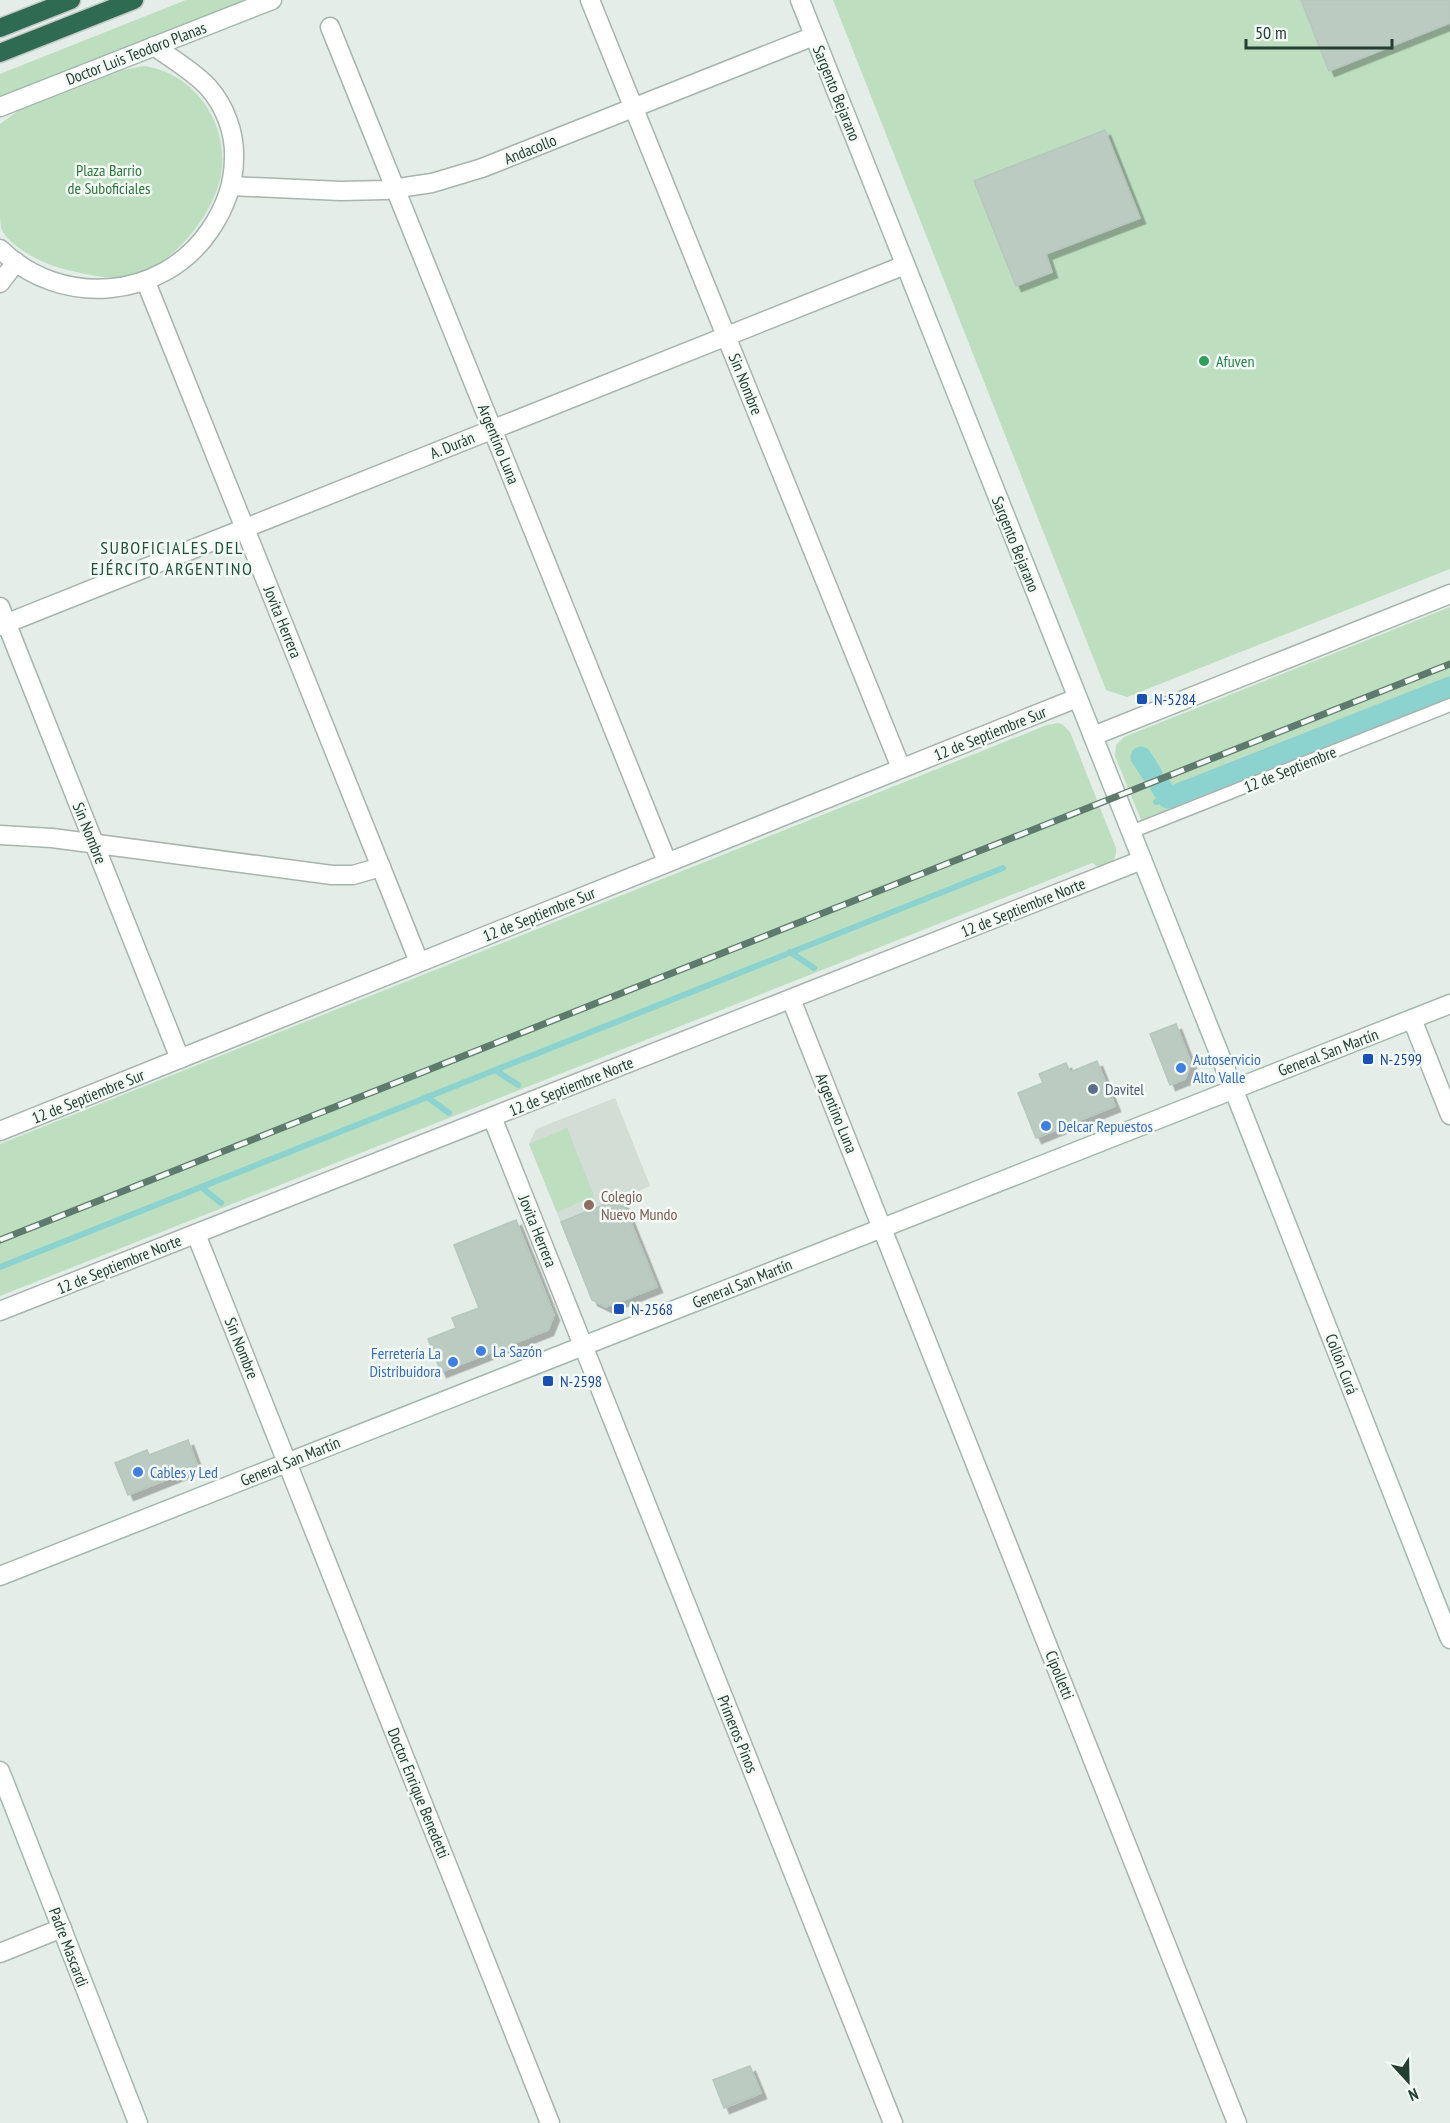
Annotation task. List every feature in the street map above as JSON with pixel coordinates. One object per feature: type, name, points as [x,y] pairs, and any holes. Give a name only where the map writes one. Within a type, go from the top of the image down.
[{"type":"highway","points":[[0,28],[71,0]]},
{"type":"highway","points":[[0,53],[134,0]]},
{"type":"street","name":"Doctor Luis Teodoro Planas","points":[[0,107],[272,0]]},
{"type":"street","name":"Sin Nombre","points":[[590,0],[902,768]]},
{"type":"street","name":"Sargento Bejarano","points":[[800,0],[1233,1088]]},
{"type":"street","name":"Argentino Luna","points":[[330,27],[667,862]]},
{"type":"street","name":"Andacollo","points":[[231,186],[341,192],[396,189],[432,183],[482,168],[814,36]]},
{"type":"street","points":[[0,249],[27,271],[47,280],[71,287],[96,290],[122,288],[146,282],[169,270],[195,249],[217,220],[231,186],[234,151],[232,133],[218,101],[209,88],[198,77],[154,46]]},
{"type":"street","points":[[0,283],[16,262]]},
{"type":"street","name":"A. Durán","points":[[2,619],[245,528],[905,264]]},
{"type":"street","name":"Jovita Herrera","points":[[146,282],[419,962]]},
{"type":"street","points":[[1093,736],[1450,594]]},
{"type":"street","name":"Sin Nombre","points":[[2,619],[180,1059]]},
{"type":"street","name":"12 de Septiembre Sur","points":[[0,1131],[1077,698]]},
{"type":"street","points":[[0,835],[31,836],[332,874],[353,874],[381,867]]},
{"type":"street","name":"12 de Septiembre Norte","points":[[0,1311],[1142,860]]},
{"type":"street","name":"Argentino Luna","points":[[791,999],[882,1227]]},
{"type":"street","name":"General San Martín","points":[[0,1576],[1450,1004]]},
{"type":"street","points":[[1412,1019],[1450,1115]]},
{"type":"street","name":"Collón Curá","points":[[1233,1088],[1450,1639]]},
{"type":"street","name":"Jovita Herrera","points":[[492,1117],[583,1345]]},
{"type":"street","name":"Cipolletti","points":[[882,1227],[1238,2123]]},
{"type":"street","name":"Sin Nombre","points":[[196,1234],[287,1462]]},
{"type":"street","name":"Primeros Pinos","points":[[583,1345],[893,2123]]},
{"type":"street","name":"Doctor Enrique Benedetti","points":[[287,1462],[550,2123]]},
{"type":"street","name":"Padre Mascardi","points":[[0,1771],[138,2123]]},
{"type":"street","points":[[0,1953],[62,1928]]},
{"type":"lane","name":"12 de Septiembre","points":[[1131,832],[1450,705]]},
{"type":"shaded area","name":"Colegio Nuevo Mundo","points":[[615,1098],[650,1186],[622,1198],[657,1287],[606,1307],[592,1300],[529,1144],[536,1129]]},
{"type":"green space","points":[[186,0],[247,0],[0,98],[0,74]]},
{"type":"green space","points":[[833,0],[1450,0],[1450,569],[1127,697],[1106,690]]},
{"type":"green space","name":"Plaza Barrio de Suboficiales","points":[[143,66],[162,70],[193,90],[205,104],[214,120],[220,138],[221,175],[216,191],[198,225],[185,241],[155,266],[122,277],[106,277],[68,270],[53,266],[26,253],[5,235],[1,228],[0,124],[18,111],[123,70]]},
{"type":"green space","points":[[1450,607],[1450,698],[1141,820],[1115,756],[1116,745],[1124,737]]},
{"type":"green space","points":[[1058,723],[1070,732],[1116,848],[1113,861],[1102,869],[1092,863],[0,1296],[0,1144],[1047,725]]},
{"type":"green space","points":[[567,1128],[594,1196],[557,1212],[529,1144]]},
{"type":"building","points":[[1301,0],[1450,0],[1450,23],[1329,71]]},
{"type":"building","points":[[1105,130],[1140,218],[1046,254],[1052,272],[1016,286],[974,181]]},
{"type":"building","points":[[1176,1024],[1191,1063],[1185,1079],[1170,1085],[1150,1034]]},
{"type":"building","points":[[1097,1061],[1115,1106],[1036,1138],[1018,1093],[1043,1083],[1039,1074],[1066,1063],[1070,1072]]},
{"type":"building","points":[[621,1198],[657,1287],[606,1307],[592,1300],[561,1222]]},
{"type":"building","points":[[516,1220],[554,1315],[548,1330],[441,1372],[428,1339],[456,1328],[452,1318],[479,1308],[454,1245]]},
{"type":"building","points":[[188,1440],[198,1467],[128,1495],[115,1463],[147,1450],[149,1455]]},
{"type":"building","points":[[750,2066],[761,2093],[724,2108],[713,2080]]},
{"type":"waterway","points":[[1160,785],[1168,798],[1450,687]]},
{"type":"waterway","points":[[1141,757],[1152,774]]},
{"type":"waterway","points":[[1156,802],[1168,798]]},
{"type":"waterway","points":[[0,1267],[1003,868]]},
{"type":"waterway","points":[[790,952],[814,968]]},
{"type":"waterway","points":[[495,1070],[518,1085]]},
{"type":"waterway","points":[[427,1097],[449,1113]]},
{"type":"waterway","points":[[201,1187],[221,1203]]},
{"type":"railway","points":[[0,1240],[1450,664]]},
{"type":"place","name":"Afuven","points":[[1204,361]]},
{"type":"place","name":"N-5284","points":[[1142,699]]},
{"type":"place","name":"N-2599","points":[[1368,1059]]},
{"type":"place","name":"Autoservicio Alto Valle","points":[[1181,1068]]},
{"type":"place","name":"Davitel","points":[[1093,1089]]},
{"type":"place","name":"Delcar Repuestos","points":[[1046,1126]]},
{"type":"place","name":"Colegio Nuevo Mundo","points":[[589,1205]]},
{"type":"place","name":"N-2568","points":[[619,1309]]},
{"type":"place","name":"La Sazón","points":[[481,1351]]},
{"type":"place","name":"Ferretería La Distribuidora","points":[[453,1362]]},
{"type":"place","name":"N-2598","points":[[548,1381]]},
{"type":"place","name":"Cables y Led","points":[[138,1472]]},
{"type":"district","name":"SUBOFICIALES DEL EJÉRCITO ARGENTINO","points":[[172,558]]}]
